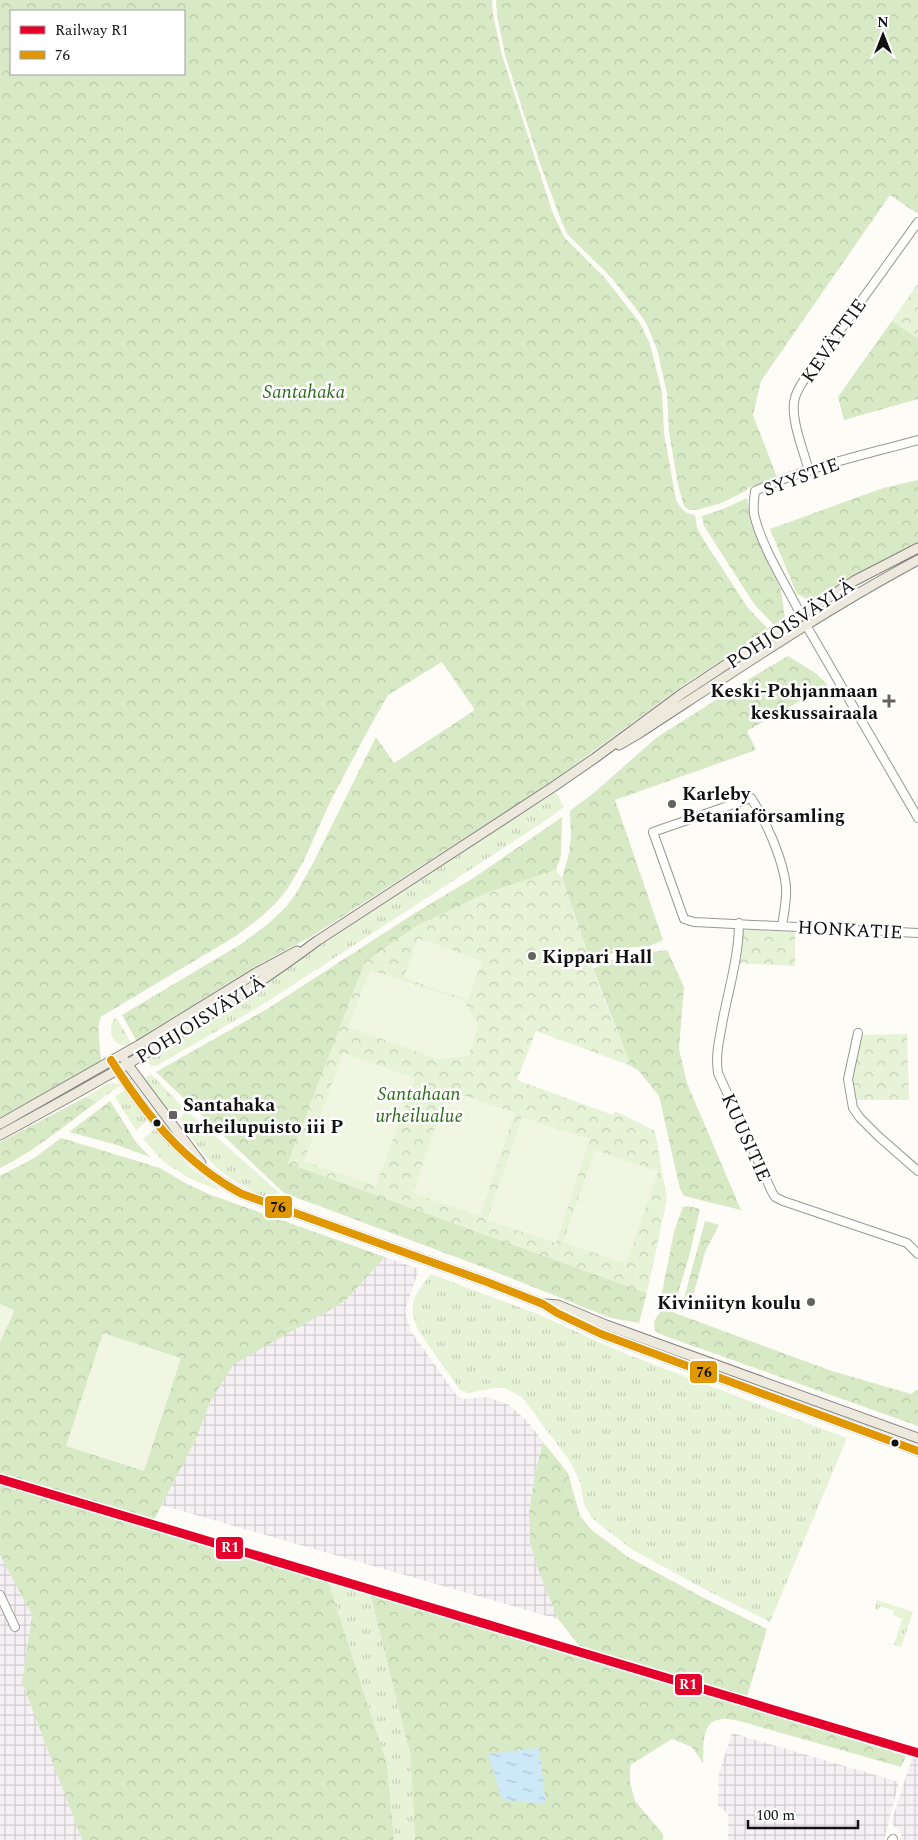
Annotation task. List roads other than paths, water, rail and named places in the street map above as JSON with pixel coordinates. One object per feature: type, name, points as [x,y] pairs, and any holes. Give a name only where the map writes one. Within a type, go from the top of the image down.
[{"type":"main road","name":"POHJOISVÄYLÄ","points":[[0,1135],[118,1070],[275,972],[317,941],[595,758],[682,693],[854,581],[918,548]]},
{"type":"main road","name":"POHJOISVÄYLÄ","points":[[595,758],[638,734],[861,591],[918,560]]},
{"type":"main road","points":[[801,615],[806,625]]},
{"type":"main road","name":"POHJOISVÄYLÄ","points":[[0,1124],[121,1055],[256,973],[317,941]]},
{"type":"main road","points":[[121,1055],[205,1169]]},
{"type":"main road","points":[[112,1060],[131,1090],[163,1130],[188,1157],[225,1185],[242,1194],[487,1282],[543,1304],[557,1313],[601,1334],[918,1451]]},
{"type":"main road","points":[[543,1304],[558,1306],[918,1438]]},
{"type":"street","name":"KEVÄTTIE","points":[[809,471],[796,422],[794,398],[802,383],[918,222]]},
{"type":"street","name":"SYYSTIE","points":[[801,615],[762,536],[754,513],[753,502],[756,491],[778,480],[918,440]]},
{"type":"street","points":[[806,625],[918,818]]},
{"type":"street","name":"HONKATIE","points":[[782,926],[786,896],[784,877],[764,822],[751,798],[653,832],[684,919],[694,922],[918,933]]},
{"type":"street","name":"KUUSITIE","points":[[739,923],[739,932],[719,1040],[718,1073],[775,1197],[907,1243],[918,1254]]},
{"type":"street","points":[[858,1033],[848,1078],[854,1108],[860,1118],[878,1136],[918,1171]]},
{"type":"street","points":[[0,1596],[15,1628]]},
{"type":"water","points":[[539,1748],[546,1804],[502,1800],[488,1754]]},
{"type":"rail line","name":"R1","points":[[0,1479],[918,1753]]},
{"type":"place","name":"Keski-Pohjanmaan keskussairaala","points":[[889,701]]},
{"type":"place","name":"Karleby Betaniaförsamling","points":[[672,804]]},
{"type":"place","name":"Kippari Hall","points":[[532,956]]},
{"type":"place","name":"Santahaka urheilupuisto iii P","points":[[173,1115]]},
{"type":"place","name":"Kiviniityn koulu","points":[[811,1302]]},
{"type":"park label","name":"Santahaka","points":[[304,391]]},
{"type":"park label","name":"Santahaan urheilualue","points":[[419,1104]]}]
